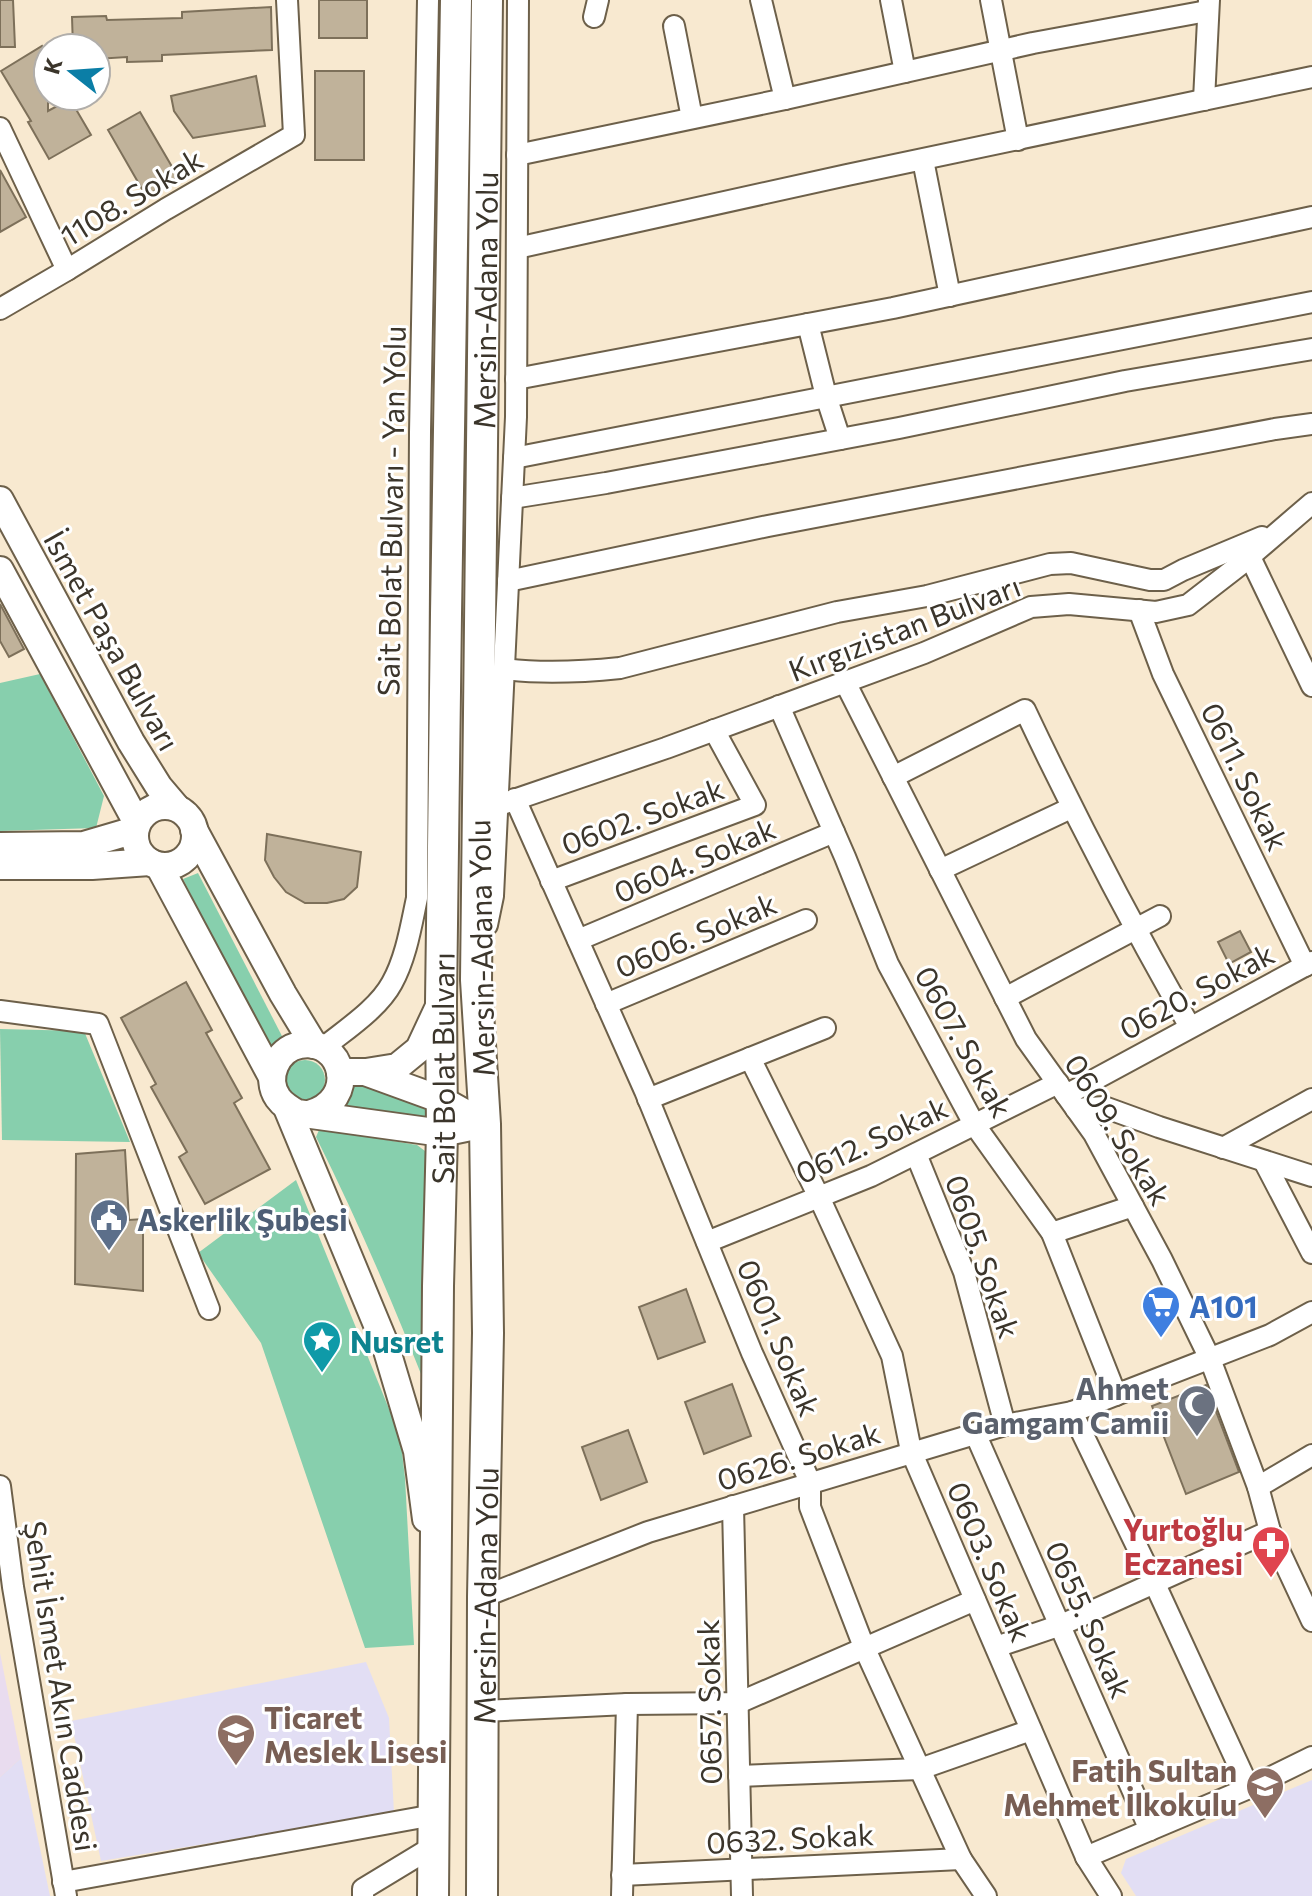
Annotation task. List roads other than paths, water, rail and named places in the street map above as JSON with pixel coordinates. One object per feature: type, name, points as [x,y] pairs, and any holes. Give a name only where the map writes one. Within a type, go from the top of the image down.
[{"type":"highway","name":"Sait Bolat Bulvarı","points":[[433,1896],[441,1002],[456,0]]},
{"type":"highway","name":"Mersin-Adana Yolu","points":[[482,1896],[488,1333],[485,1124],[476,980],[487,0]]},
{"type":"main road","name":"İsmet Paşa Bulvarı","points":[[0,500],[131,742],[159,787],[176,807]]},
{"type":"main road","points":[[0,570],[136,827],[136,847],[142,856],[154,864],[272,1077]]},
{"type":"main road","points":[[0,846],[84,845],[136,827],[147,811],[156,806],[176,807],[191,821],[283,994],[318,1047]]},
{"type":"main road","points":[[0,866],[169,866],[186,858],[192,850],[194,830]]},
{"type":"main road","points":[[298,1111],[320,1111],[330,1104],[341,1083],[353,1072],[397,1067],[419,1049],[441,1002]]},
{"type":"main road","points":[[302,1044],[318,1047],[353,1072],[442,1100],[485,1124],[442,1133],[298,1111],[278,1099],[273,1089],[274,1065],[290,1048],[302,1044]]},
{"type":"main road","points":[[298,1111],[385,1344],[417,1451],[436,1603]]},
{"type":"street","name":"1108. Sokak","points":[[0,309],[294,135],[287,0]]},
{"type":"street","name":"Sait Bolat Bulvarı - Yan Yolu","points":[[318,1047],[370,1010],[392,984],[406,949],[417,898],[420,432],[428,0]]},
{"type":"street","points":[[476,980],[493,896],[506,802],[504,669],[516,379],[518,0]]},
{"type":"street","points":[[761,0],[785,99]]},
{"type":"street","points":[[891,0],[905,72]]},
{"type":"street","points":[[991,0],[1018,140]]},
{"type":"street","points":[[517,155],[1208,6],[1204,100]]},
{"type":"street","points":[[674,26],[692,118]]},
{"type":"street","points":[[517,248],[1312,77]]},
{"type":"street","points":[[0,128],[67,270]]},
{"type":"street","points":[[923,160],[950,296]]},
{"type":"street","points":[[516,379],[950,296],[1312,217]]},
{"type":"street","points":[[514,458],[1312,302]]},
{"type":"street","points":[[808,324],[840,439]]},
{"type":"street","points":[[512,498],[840,439],[1125,381],[1312,349]]},
{"type":"street","points":[[508,581],[768,526],[1312,424]]},
{"type":"street","name":"Kırgızistan Bulvarı","points":[[506,802],[924,653],[1031,607],[1069,604],[1156,612],[1188,605],[1312,503]]},
{"type":"street","points":[[504,669],[535,673],[620,668],[837,612],[927,596],[1050,564],[1071,563],[1150,580],[1164,580],[1281,529]]},
{"type":"street","points":[[1250,557],[1312,686]]},
{"type":"street","name":"0611. Sokak","points":[[1139,610],[1163,674],[1308,964]]},
{"type":"street","name":"0609. Sokak","points":[[845,682],[1026,1039],[1094,1134],[1210,1359],[1258,1487],[1270,1531],[1312,1621]]},
{"type":"street","name":"0607. Sokak","points":[[779,706],[888,964],[974,1124],[1052,1233],[1116,1395]]},
{"type":"street","points":[[893,777],[1025,710],[1071,808],[1134,929],[1190,1027]]},
{"type":"street","name":"0602. Sokak","points":[[551,881],[755,805],[714,730]]},
{"type":"street","name":"0601. Sokak","points":[[506,802],[551,881],[648,1099],[752,1353],[810,1482],[810,1507],[864,1647],[961,1859],[986,1896]]},
{"type":"street","points":[[940,870],[1071,808]]},
{"type":"street","name":"0604. Sokak","points":[[578,940],[834,832]]},
{"type":"street","points":[[1005,998],[1160,916]]},
{"type":"street","name":"0606. Sokak","points":[[606,1004],[806,920]]},
{"type":"street","name":"0620. Sokak","points":[[1067,1096],[1308,964]]},
{"type":"street","points":[[0,1011],[98,1024],[209,1309]]},
{"type":"street","points":[[648,1099],[825,1028]]},
{"type":"street","name":"0603. Sokak","points":[[750,1058],[819,1197],[892,1356],[911,1451],[1086,1857],[1111,1896]]},
{"type":"street","points":[[1067,1096],[1312,1176]]},
{"type":"street","name":"0612. Sokak","points":[[707,1242],[871,1176],[974,1124],[1067,1096]]},
{"type":"street","points":[[1223,1148],[1312,1099]]},
{"type":"street","name":"0605. Sokak","points":[[916,1154],[964,1272],[1005,1425]]},
{"type":"street","points":[[1264,1161],[1312,1253]]},
{"type":"street","points":[[1052,1233],[1133,1206]]},
{"type":"street","name":"0626. Sokak","points":[[483,1597],[648,1532],[911,1451],[1005,1425],[1072,1412],[1270,1335],[1312,1312]]},
{"type":"street","points":[[1072,1412],[1249,1788]]},
{"type":"street","name":"0655. Sokak","points":[[975,1433],[1150,1830]]},
{"type":"street","points":[[1258,1487],[1312,1455]]},
{"type":"street","name":"Şehit İsmet Akın Caddesi","points":[[0,1486],[13,1587],[64,1889]]},
{"type":"street","name":"0657. Sokak","points":[[733,1506],[742,1896]]},
{"type":"street","points":[[996,1647],[1061,1625],[1270,1531]]},
{"type":"street","points":[[483,1711],[627,1704],[738,1703],[975,1600]]},
{"type":"street","points":[[622,1886],[627,1704]]},
{"type":"street","points":[[739,1776],[920,1769],[1031,1730]]},
{"type":"street","points":[[1086,1857],[1249,1788],[1312,1757]]},
{"type":"street","points":[[64,1889],[434,1815]]},
{"type":"street","points":[[363,1896],[363,1889],[434,1846]]},
{"type":"street","name":"0632. Sokak","points":[[622,1886],[741,1870],[961,1859]]},
{"type":"place","name":"Askerlik Şubesi","points":[[109,1252]]},
{"type":"place","name":"A101","points":[[1161,1339]]},
{"type":"place","name":"Nusret","points":[[322,1374]]},
{"type":"place","name":"Ahmet Gamgam Camii","points":[[1197,1438]]},
{"type":"place","name":"Yurtoğlu Eczanesi","points":[[1271,1579]]},
{"type":"place","name":"Ticaret Meslek Lisesi","points":[[236,1767]]},
{"type":"place","name":"Fatih Sultan Mehmet İlkokulu","points":[[1265,1820]]}]
